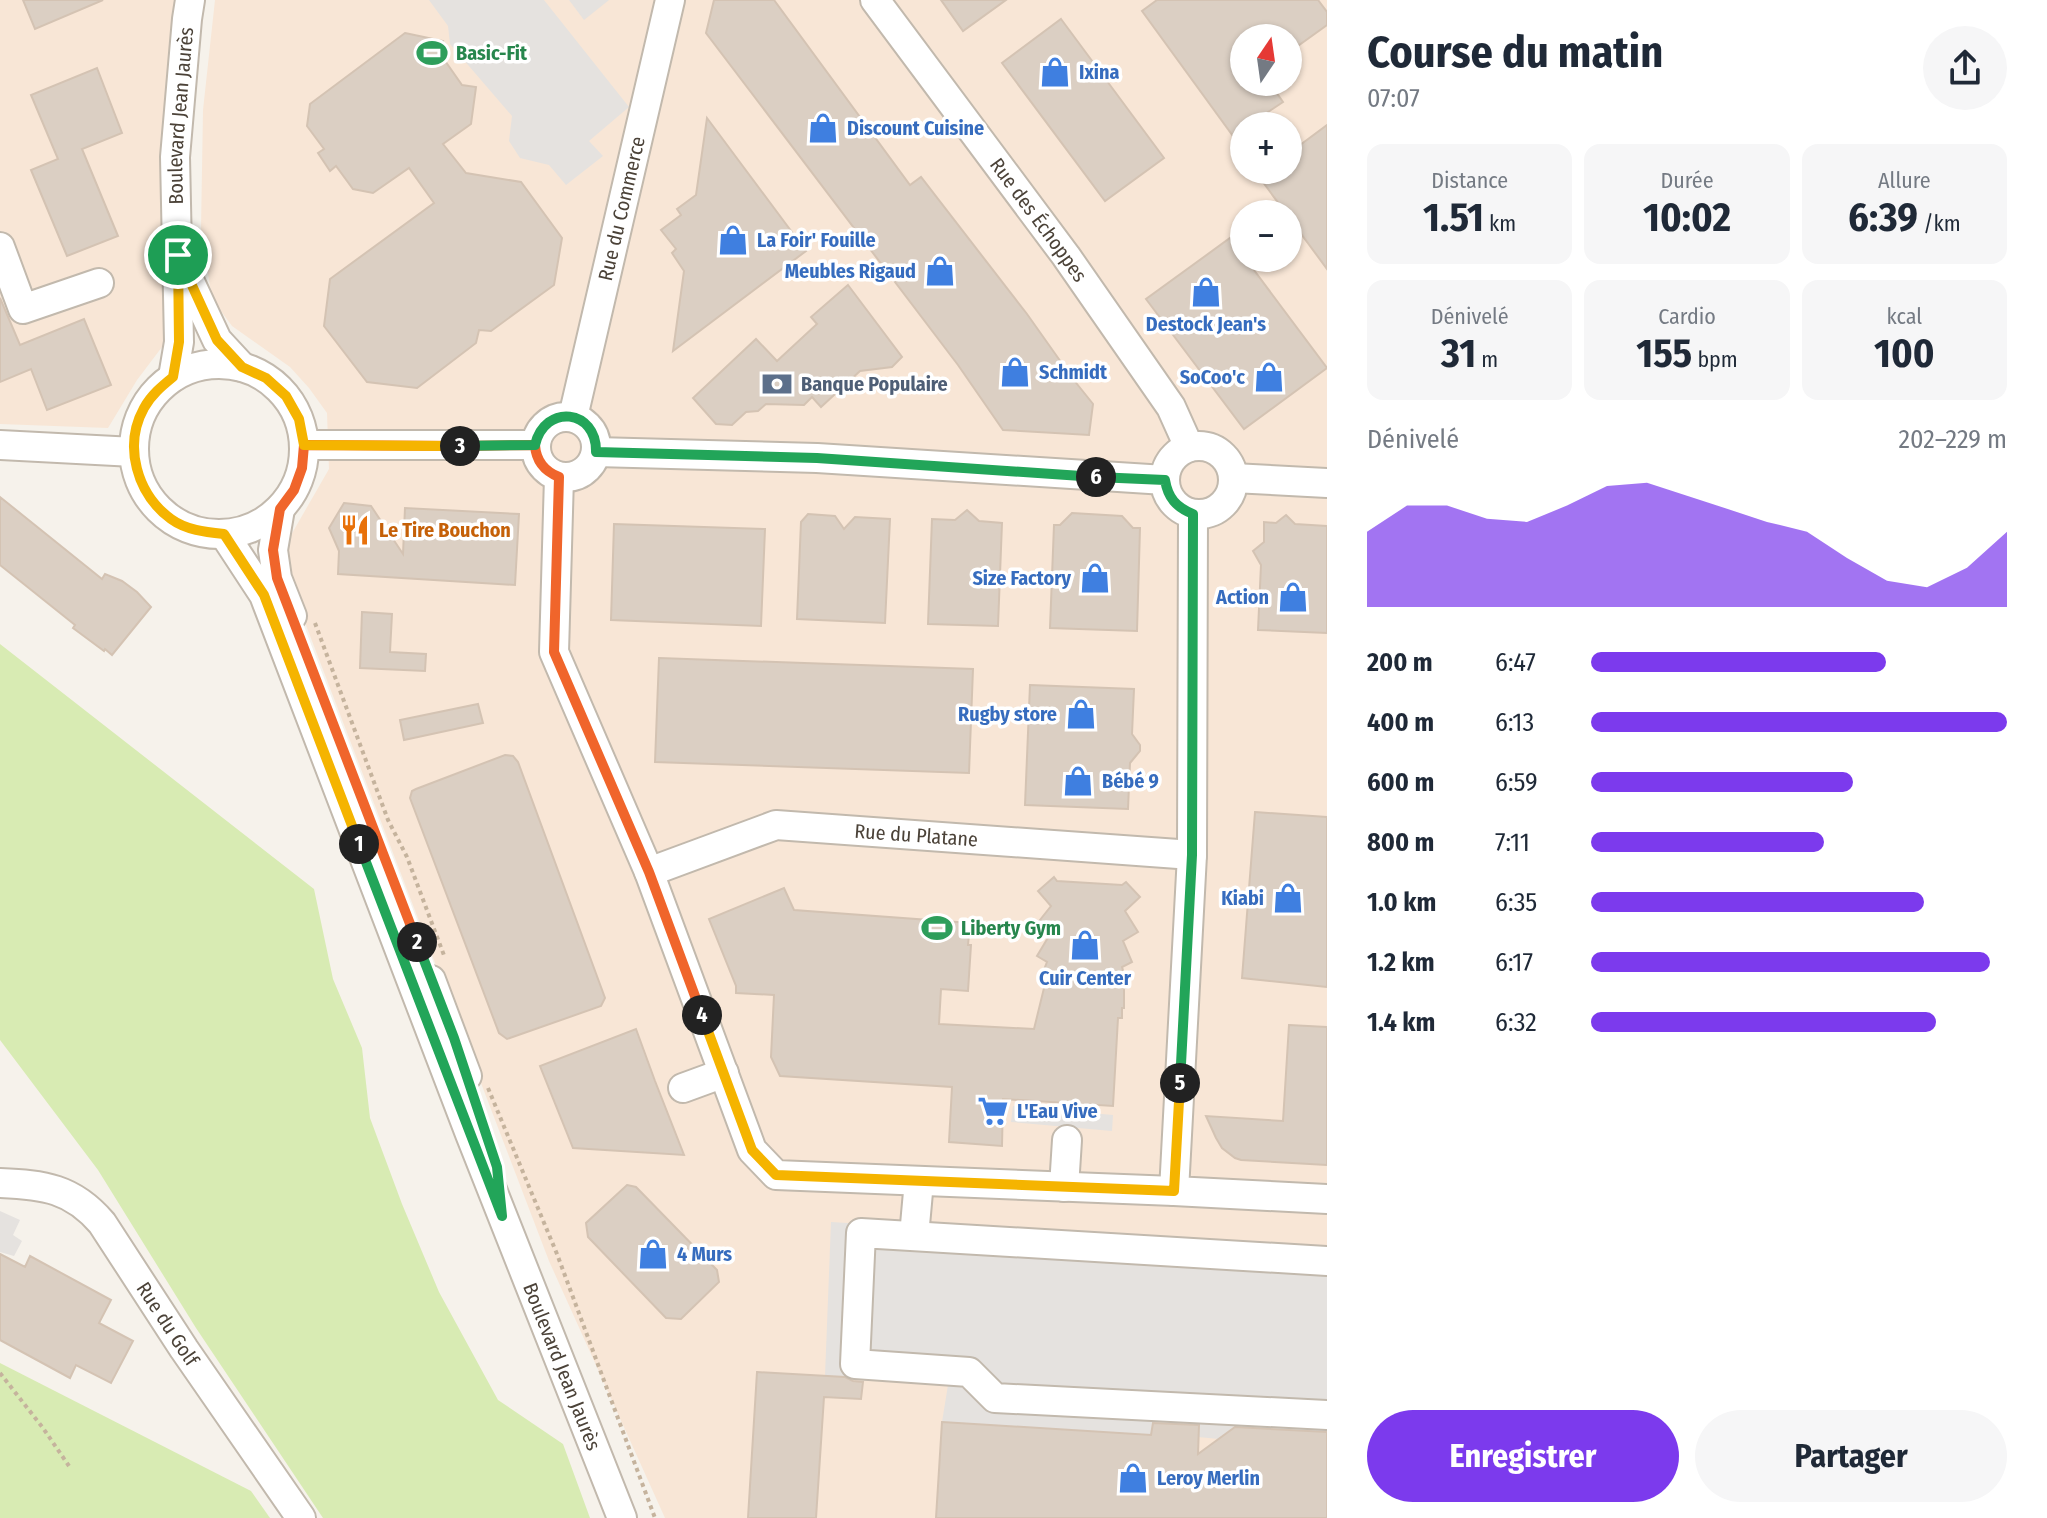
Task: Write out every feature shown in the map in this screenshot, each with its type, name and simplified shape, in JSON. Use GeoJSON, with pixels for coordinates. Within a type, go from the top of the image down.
{"type":"FeatureCollection","features":[{"type":"Feature","properties":{"kind":"street","name":"Boulevard Jean Jaurès"},"geometry":{"type":"LineString","coordinates":[[173,377],[179,342],[175,157],[190,0]]}},
{"type":"Feature","properties":{"kind":"street","name":"Rue du Commerce"},"geometry":{"type":"LineString","coordinates":[[573,417],[670,0]]}},
{"type":"Feature","properties":{"kind":"street","name":"Rue des Échoppes"},"geometry":{"type":"LineString","coordinates":[[875,0],[1075,269],[1171,407],[1189,447]]}},
{"type":"Feature","properties":{"kind":"street"},"geometry":{"type":"LineString","coordinates":[[0,247],[23,309],[99,283]]}},
{"type":"Feature","properties":{"kind":"street"},"geometry":{"type":"LineString","coordinates":[[178,255],[217,340],[242,367]]}},
{"type":"Feature","properties":{"kind":"street"},"geometry":{"type":"LineString","coordinates":[[218,364],[242,367],[266,378],[286,396],[299,419],[304,445],[302,468],[294,490],[280,509],[263,522],[224,534],[197,531],[172,520],[152,502],[139,478],[134,452],[136,430],[144,409],[156,391],[173,377],[195,367],[218,364]]}},
{"type":"Feature","properties":{"kind":"street"},"geometry":{"type":"LineString","coordinates":[[564,416],[573,417],[589,427],[596,443],[596,452],[579,474],[559,477],[544,468],[536,453],[537,436],[548,422],[564,416]]}},
{"type":"Feature","properties":{"kind":"street"},"geometry":{"type":"LineString","coordinates":[[0,445],[134,452]]}},
{"type":"Feature","properties":{"kind":"street"},"geometry":{"type":"LineString","coordinates":[[304,445],[535,445]]}},
{"type":"Feature","properties":{"kind":"street"},"geometry":{"type":"LineString","coordinates":[[1200,446],[1219,452],[1231,468],[1233,478],[1232,489],[1222,506],[1203,514],[1193,514],[1173,502],[1165,480],[1171,459],[1189,447],[1200,446]]}},
{"type":"Feature","properties":{"kind":"street"},"geometry":{"type":"LineString","coordinates":[[596,452],[817,458],[1165,480]]}},
{"type":"Feature","properties":{"kind":"street"},"geometry":{"type":"LineString","coordinates":[[559,477],[554,652],[649,872],[752,1150],[776,1175],[1327,1199]]}},
{"type":"Feature","properties":{"kind":"street"},"geometry":{"type":"LineString","coordinates":[[1233,478],[1327,483]]}},
{"type":"Feature","properties":{"kind":"street","name":"Boulevard Jean Jaurès"},"geometry":{"type":"LineString","coordinates":[[280,509],[273,550],[277,578],[454,1038],[497,1167],[502,1216]]}},
{"type":"Feature","properties":{"kind":"street"},"geometry":{"type":"LineString","coordinates":[[1174,1191],[1192,855],[1193,514]]}},
{"type":"Feature","properties":{"kind":"street","name":"Boulevard Jean Jaurès"},"geometry":{"type":"LineString","coordinates":[[224,534],[264,595],[502,1216],[622,1518]]}},
{"type":"Feature","properties":{"kind":"street","name":"Rue du Platane"},"geometry":{"type":"LineString","coordinates":[[649,872],[776,825],[1192,855]]}},
{"type":"Feature","properties":{"kind":"street"},"geometry":{"type":"LineString","coordinates":[[683,1088],[724,1073]]}},
{"type":"Feature","properties":{"kind":"street"},"geometry":{"type":"LineString","coordinates":[[1064,1187],[1067,1140]]}},
{"type":"Feature","properties":{"kind":"street"},"geometry":{"type":"LineString","coordinates":[[914,1236],[919,1181]]}},
{"type":"Feature","properties":{"kind":"street","name":"Rue du Golf"},"geometry":{"type":"LineString","coordinates":[[0,1183],[47,1188],[70,1195],[88,1207],[102,1223],[184,1349],[301,1518]]}},
{"type":"Feature","properties":{"kind":"street"},"geometry":{"type":"LineString","coordinates":[[1327,1261],[861,1233],[855,1364],[969,1372],[995,1398],[1327,1415]]}},
{"type":"Feature","properties":{"kind":"path"},"geometry":{"type":"LineString","coordinates":[[0,1373],[69,1466]]}},
{"type":"Feature","properties":{"kind":"shaded area"},"geometry":{"type":"Polygon","coordinates":[[[0,0],[177,0],[166,80],[162,181],[168,339],[137,380],[108,428],[0,424],[0,0]]]}},
{"type":"Feature","properties":{"kind":"shaded area"},"geometry":{"type":"Polygon","coordinates":[[[215,0],[1327,0],[1327,1518],[665,1518],[549,1261],[299,607],[288,563],[287,542],[329,469],[327,413],[290,367],[232,326],[212,299],[201,229],[203,110],[215,0]]]}},
{"type":"Feature","properties":{"kind":"shaded area"},"geometry":{"type":"Polygon","coordinates":[[[429,0],[544,0],[629,107],[589,141],[603,156],[566,185],[549,165],[520,158],[509,141],[512,116],[450,44],[448,26],[429,0]]]}},
{"type":"Feature","properties":{"kind":"shaded area"},"geometry":{"type":"Polygon","coordinates":[[[569,0],[609,0],[584,20],[569,0]]]}},
{"type":"Feature","properties":{"kind":"shaded area"},"geometry":{"type":"Polygon","coordinates":[[[1013,1106],[1113,1115],[1112,1131],[1011,1122],[1013,1106]]]}},
{"type":"Feature","properties":{"kind":"shaded area"},"geometry":{"type":"Polygon","coordinates":[[[0,1211],[20,1220],[13,1235],[22,1241],[14,1256],[0,1252],[0,1211]]]}},
{"type":"Feature","properties":{"kind":"shaded area"},"geometry":{"type":"Polygon","coordinates":[[[831,1222],[1327,1251],[1327,1432],[1238,1426],[1219,1439],[1198,1437],[1199,1424],[1176,1422],[1153,1421],[1151,1435],[942,1422],[948,1385],[825,1376],[831,1222]]]}},
{"type":"Feature","properties":{"kind":"green space"},"geometry":{"type":"Polygon","coordinates":[[[0,644],[314,889],[333,979],[362,1048],[370,1118],[439,1292],[498,1400],[563,1444],[590,1518],[323,1518],[196,1328],[98,1170],[0,1040],[0,644]]]}},
{"type":"Feature","properties":{"kind":"green space"},"geometry":{"type":"Polygon","coordinates":[[[0,1363],[251,1491],[270,1518],[0,1518],[0,1363]]]}},
{"type":"Feature","properties":{"kind":"building"},"geometry":{"type":"Polygon","coordinates":[[[23,0],[103,0],[35,29],[23,0]]]}},
{"type":"Feature","properties":{"kind":"building"},"geometry":{"type":"Polygon","coordinates":[[[714,0],[774,0],[910,185],[921,177],[1093,404],[1089,435],[1003,430],[958,365],[706,33],[714,0]]]}},
{"type":"Feature","properties":{"kind":"building"},"geometry":{"type":"Polygon","coordinates":[[[941,0],[1006,0],[963,31],[941,0]]]}},
{"type":"Feature","properties":{"kind":"building"},"geometry":{"type":"Polygon","coordinates":[[[1157,0],[1318,0],[1327,12],[1327,25],[1302,43],[1302,24],[1230,24],[1230,96],[1279,96],[1283,102],[1268,112],[1230,112],[1230,132],[1142,11],[1157,0]]]}},
{"type":"Feature","properties":{"kind":"building"},"geometry":{"type":"Polygon","coordinates":[[[1061,19],[1164,158],[1105,201],[1002,63],[1061,19]]]}},
{"type":"Feature","properties":{"kind":"building"},"geometry":{"type":"Polygon","coordinates":[[[405,33],[443,41],[441,55],[462,85],[476,87],[471,124],[443,144],[466,173],[521,182],[562,238],[554,285],[491,331],[479,330],[476,343],[417,388],[367,382],[324,326],[330,279],[434,203],[409,168],[373,193],[353,189],[336,166],[330,171],[318,153],[324,149],[307,126],[310,104],[405,33]]]}},
{"type":"Feature","properties":{"kind":"building"},"geometry":{"type":"Polygon","coordinates":[[[97,68],[122,133],[82,149],[118,236],[67,256],[31,170],[58,159],[31,95],[97,68]]]}},
{"type":"Feature","properties":{"kind":"building","name":"La Foir' Fouille"},"geometry":{"type":"Polygon","coordinates":[[[707,118],[806,251],[673,351],[684,271],[672,253],[676,249],[661,230],[681,215],[677,209],[696,195],[707,118]]]}},
{"type":"Feature","properties":{"kind":"building"},"geometry":{"type":"Polygon","coordinates":[[[1327,125],[1327,269],[1302,235],[1302,200],[1276,200],[1264,184],[1302,184],[1302,144],[1327,125]]]}},
{"type":"Feature","properties":{"kind":"building"},"geometry":{"type":"Polygon","coordinates":[[[1230,238],[1230,272],[1255,272],[1327,368],[1244,429],[1146,299],[1230,238]]]}},
{"type":"Feature","properties":{"kind":"building","name":"Banque Populaire"},"geometry":{"type":"Polygon","coordinates":[[[848,285],[902,357],[892,367],[860,371],[821,407],[812,397],[804,405],[766,404],[758,411],[746,412],[732,425],[716,424],[693,398],[756,339],[777,361],[817,324],[811,317],[848,285]]]}},
{"type":"Feature","properties":{"kind":"building"},"geometry":{"type":"Polygon","coordinates":[[[0,298],[20,345],[84,319],[111,385],[47,410],[31,369],[0,382],[0,298]]]}},
{"type":"Feature","properties":{"kind":"building"},"geometry":{"type":"Polygon","coordinates":[[[0,497],[102,579],[105,574],[122,581],[151,607],[112,655],[73,628],[75,625],[0,565],[0,497]]]}},
{"type":"Feature","properties":{"kind":"building"},"geometry":{"type":"Polygon","coordinates":[[[344,503],[371,506],[403,554],[405,508],[519,514],[515,585],[338,574],[339,551],[329,528],[344,503]]]}},
{"type":"Feature","properties":{"kind":"building"},"geometry":{"type":"Polygon","coordinates":[[[967,510],[979,521],[1002,523],[998,626],[928,624],[932,519],[955,520],[967,510]]]}},
{"type":"Feature","properties":{"kind":"building","name":"Size Factory"},"geometry":{"type":"Polygon","coordinates":[[[1072,513],[1122,516],[1133,528],[1140,528],[1137,631],[1050,628],[1054,525],[1060,525],[1072,513]]]}},
{"type":"Feature","properties":{"kind":"building"},"geometry":{"type":"Polygon","coordinates":[[[808,514],[835,516],[844,529],[855,517],[890,519],[885,623],[797,619],[801,522],[808,514]]]}},
{"type":"Feature","properties":{"kind":"building","name":"Action"},"geometry":{"type":"Polygon","coordinates":[[[1286,515],[1295,524],[1327,526],[1327,633],[1258,630],[1261,565],[1253,551],[1264,542],[1264,522],[1276,523],[1286,515]]]}},
{"type":"Feature","properties":{"kind":"building"},"geometry":{"type":"Polygon","coordinates":[[[614,524],[765,529],[761,626],[611,620],[614,524]]]}},
{"type":"Feature","properties":{"kind":"building"},"geometry":{"type":"Polygon","coordinates":[[[362,612],[392,614],[390,652],[426,654],[425,671],[360,668],[362,612]]]}},
{"type":"Feature","properties":{"kind":"building"},"geometry":{"type":"Polygon","coordinates":[[[659,658],[973,669],[969,773],[655,762],[659,658]]]}},
{"type":"Feature","properties":{"kind":"building"},"geometry":{"type":"Polygon","coordinates":[[[1030,685],[1134,689],[1132,734],[1140,745],[1140,751],[1130,763],[1128,809],[1025,805],[1030,685]]]}},
{"type":"Feature","properties":{"kind":"building"},"geometry":{"type":"Polygon","coordinates":[[[478,704],[483,723],[404,740],[400,720],[478,704]]]}},
{"type":"Feature","properties":{"kind":"building"},"geometry":{"type":"Polygon","coordinates":[[[505,755],[513,756],[518,762],[605,998],[601,1006],[507,1039],[499,1033],[410,798],[416,789],[505,755]]]}},
{"type":"Feature","properties":{"kind":"building","name":"Kiabi"},"geometry":{"type":"Polygon","coordinates":[[[1255,812],[1327,817],[1327,987],[1242,978],[1255,812]]]}},
{"type":"Feature","properties":{"kind":"building"},"geometry":{"type":"Polygon","coordinates":[[[1054,877],[1057,881],[1122,885],[1126,882],[1140,897],[1125,911],[1138,932],[1123,941],[1132,962],[1122,967],[1128,987],[1124,988],[1122,1018],[1118,1018],[1113,1106],[1003,1099],[1002,1146],[949,1142],[952,1087],[780,1076],[771,1057],[774,995],[736,993],[709,919],[784,888],[794,910],[970,923],[968,991],[941,989],[939,1024],[1034,1029],[1045,984],[1039,982],[1047,962],[1037,956],[1049,936],[1036,925],[1051,906],[1038,891],[1054,877]]]}},
{"type":"Feature","properties":{"kind":"building"},"geometry":{"type":"Polygon","coordinates":[[[1289,1025],[1327,1027],[1327,1165],[1235,1158],[1222,1148],[1206,1116],[1283,1121],[1289,1025]]]}},
{"type":"Feature","properties":{"kind":"building"},"geometry":{"type":"Polygon","coordinates":[[[636,1029],[684,1155],[573,1148],[540,1066],[636,1029]]]}},
{"type":"Feature","properties":{"kind":"building","name":"4 Murs"},"geometry":{"type":"Polygon","coordinates":[[[627,1185],[636,1187],[717,1270],[719,1282],[681,1319],[666,1318],[588,1237],[586,1223],[627,1185]]]}},
{"type":"Feature","properties":{"kind":"building"},"geometry":{"type":"Polygon","coordinates":[[[0,1254],[25,1267],[30,1256],[111,1300],[99,1323],[133,1341],[111,1383],[76,1365],[70,1378],[0,1340],[0,1254]]]}},
{"type":"Feature","properties":{"kind":"building"},"geometry":{"type":"Polygon","coordinates":[[[757,1372],[845,1377],[863,1382],[861,1399],[824,1397],[816,1518],[748,1518],[757,1372]]]}},
{"type":"Feature","properties":{"kind":"building","name":"Leroy Merlin"},"geometry":{"type":"Polygon","coordinates":[[[942,1422],[1151,1435],[1153,1423],[1199,1425],[1198,1454],[1235,1427],[1327,1432],[1327,1518],[936,1518],[942,1422]]]}},
{"type":"Feature","properties":{"kind":"place","name":"Basic-Fit"},"geometry":{"type":"Point","coordinates":[432,53]}},
{"type":"Feature","properties":{"kind":"place","name":"Ixina"},"geometry":{"type":"Point","coordinates":[1055,72]}},
{"type":"Feature","properties":{"kind":"place","name":"Discount Cuisine"},"geometry":{"type":"Point","coordinates":[823,128]}},
{"type":"Feature","properties":{"kind":"place","name":"La Foir' Fouille"},"geometry":{"type":"Point","coordinates":[733,240]}},
{"type":"Feature","properties":{"kind":"place","name":"Meubles Rigaud"},"geometry":{"type":"Point","coordinates":[940,271]}},
{"type":"Feature","properties":{"kind":"place","name":"Destock Jean's"},"geometry":{"type":"Point","coordinates":[1206,292]}},
{"type":"Feature","properties":{"kind":"place","name":"Schmidt"},"geometry":{"type":"Point","coordinates":[1015,372]}},
{"type":"Feature","properties":{"kind":"place","name":"SoCoo'c"},"geometry":{"type":"Point","coordinates":[1269,377]}},
{"type":"Feature","properties":{"kind":"place","name":"Banque Populaire"},"geometry":{"type":"Point","coordinates":[777,384]}},
{"type":"Feature","properties":{"kind":"place","name":"Le Tire Bouchon"},"geometry":{"type":"Point","coordinates":[355,530]}},
{"type":"Feature","properties":{"kind":"place","name":"Size Factory"},"geometry":{"type":"Point","coordinates":[1095,578]}},
{"type":"Feature","properties":{"kind":"place","name":"Action"},"geometry":{"type":"Point","coordinates":[1293,597]}},
{"type":"Feature","properties":{"kind":"place","name":"Rugby store"},"geometry":{"type":"Point","coordinates":[1081,714]}},
{"type":"Feature","properties":{"kind":"place","name":"Bébé 9"},"geometry":{"type":"Point","coordinates":[1078,781]}},
{"type":"Feature","properties":{"kind":"place","name":"Kiabi"},"geometry":{"type":"Point","coordinates":[1288,898]}},
{"type":"Feature","properties":{"kind":"place","name":"Liberty Gym"},"geometry":{"type":"Point","coordinates":[937,928]}},
{"type":"Feature","properties":{"kind":"place","name":"Cuir Center"},"geometry":{"type":"Point","coordinates":[1085,945]}},
{"type":"Feature","properties":{"kind":"place","name":"L'Eau Vive"},"geometry":{"type":"Point","coordinates":[993,1111]}},
{"type":"Feature","properties":{"kind":"place","name":"4 Murs"},"geometry":{"type":"Point","coordinates":[653,1254]}},
{"type":"Feature","properties":{"kind":"place","name":"Leroy Merlin"},"geometry":{"type":"Point","coordinates":[1133,1478]}},
{"type":"Feature","properties":{"kind":"route"},"geometry":{"type":"LineString","coordinates":[[178,255],[179,342],[173,377],[156,391],[144,409],[136,430],[134,452],[139,478],[152,502],[172,520],[197,531],[224,534],[264,595],[502,1216],[497,1167],[454,1038],[277,578],[273,550],[280,509],[294,490],[302,468],[304,445],[446,446],[535,445],[544,468],[559,477],[554,652],[649,872],[752,1150],[776,1175],[1174,1191],[1192,855],[1193,514],[1173,502],[1165,480],[817,458],[596,452],[596,443],[589,427],[573,417],[564,416],[541,428],[535,445],[304,445],[299,419],[286,396],[266,378],[242,367],[217,340],[178,255]]}}]}
